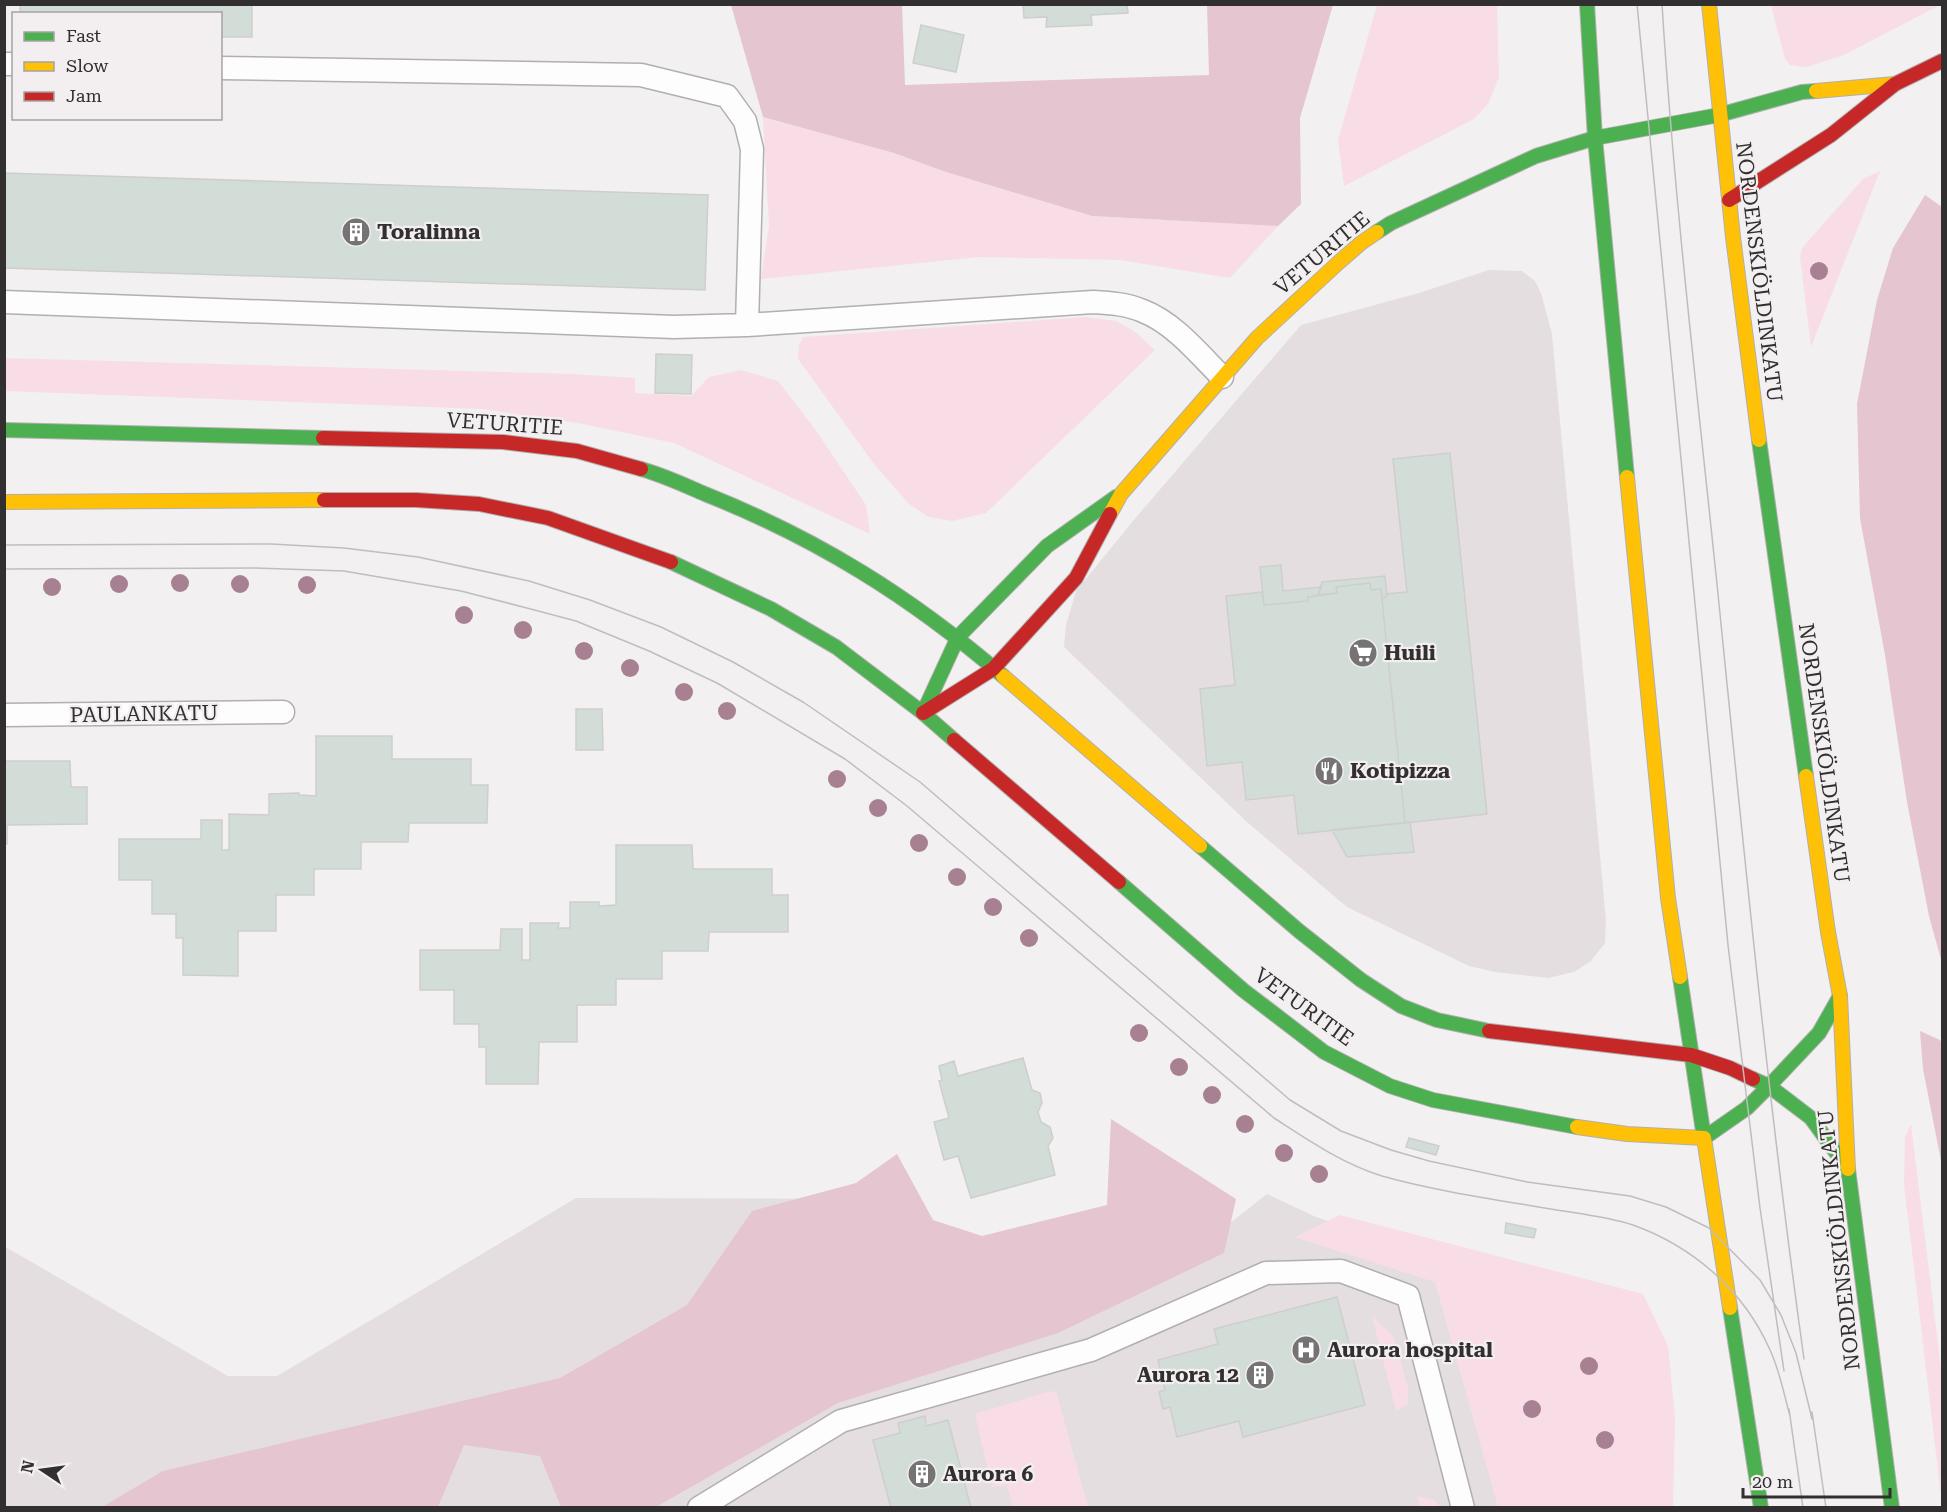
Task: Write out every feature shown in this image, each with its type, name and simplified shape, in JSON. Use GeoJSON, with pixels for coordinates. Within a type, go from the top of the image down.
{"type":"FeatureCollection","features":[{"type":"Feature","properties":{"kind":"main road"},"geometry":{"type":"LineString","coordinates":[[1587,4],[1595,138],[1668,898],[1761,1508]]}},
{"type":"Feature","properties":{"kind":"main road","name":"NORDENSKIÖLDINKATU"},"geometry":{"type":"LineString","coordinates":[[1709,4],[1719,115],[1754,405],[1828,932],[1840,996],[1848,1169],[1892,1508]]}},
{"type":"Feature","properties":{"kind":"main road"},"geometry":{"type":"LineString","coordinates":[[1729,200],[1831,135],[1895,84],[1942,61]]}},
{"type":"Feature","properties":{"kind":"main road","name":"VETURITIE"},"geometry":{"type":"LineString","coordinates":[[923,712],[993,669],[1076,578],[1120,494],[1222,377],[1257,338],[1338,263],[1361,243],[1391,223],[1536,156],[1595,138],[1719,115],[1802,92],[1895,84]]}},
{"type":"Feature","properties":{"kind":"main road","name":"VETURITIE"},"geometry":{"type":"LineString","coordinates":[[4,430],[502,442],[577,451],[648,471],[731,504],[814,543],[876,579],[958,637],[1299,931],[1361,980],[1401,1006],[1437,1020],[1496,1032],[1691,1055],[1730,1068],[1769,1086],[1811,1118],[1848,1169]]}},
{"type":"Feature","properties":{"kind":"main road","name":"VETURITIE"},"geometry":{"type":"LineString","coordinates":[[923,712],[958,637],[1047,546],[1120,494]]}},
{"type":"Feature","properties":{"kind":"main road","name":"VETURITIE"},"geometry":{"type":"LineString","coordinates":[[4,502],[416,500],[479,504],[548,518],[666,560],[771,609],[836,647],[923,712],[1243,990],[1324,1052],[1390,1086],[1433,1100],[1500,1114],[1627,1134],[1704,1138]]}},
{"type":"Feature","properties":{"kind":"main road"},"geometry":{"type":"LineString","coordinates":[[1704,1138],[1747,1108],[1769,1086],[1819,1033],[1840,996]]}},
{"type":"Feature","properties":{"kind":"lane"},"geometry":{"type":"LineString","coordinates":[[222,68],[641,75],[727,96],[745,121],[752,149],[747,325]]}},
{"type":"Feature","properties":{"kind":"lane"},"geometry":{"type":"LineString","coordinates":[[4,302],[674,327],[747,325],[1093,302],[1120,304],[1144,311],[1190,344],[1222,377]]}},
{"type":"Feature","properties":{"kind":"lane","name":"PAULANKATU"},"geometry":{"type":"LineString","coordinates":[[4,716],[283,712]]}},
{"type":"Feature","properties":{"kind":"lane"},"geometry":{"type":"LineString","coordinates":[[699,1508],[841,1421],[1091,1350],[1266,1274],[1341,1271],[1407,1296],[1463,1508]]}},
{"type":"Feature","properties":{"kind":"shaded area"},"geometry":{"type":"Polygon","coordinates":[[[1942,4],[1844,55],[1806,67],[1790,65],[1785,59],[1771,5],[1942,4]]]}},
{"type":"Feature","properties":{"kind":"shaded area"},"geometry":{"type":"Polygon","coordinates":[[[731,5],[902,5],[905,85],[1209,75],[1207,5],[1333,5],[1300,118],[1301,204],[1278,226],[1092,216],[943,171],[894,153],[763,117],[731,5]]]}},
{"type":"Feature","properties":{"kind":"shaded area"},"geometry":{"type":"Polygon","coordinates":[[[1377,5],[1497,5],[1499,77],[1488,104],[1474,119],[1344,186],[1338,140],[1377,5]]]}},
{"type":"Feature","properties":{"kind":"shaded area"},"geometry":{"type":"Polygon","coordinates":[[[763,117],[894,153],[943,171],[1092,216],[1278,226],[1230,278],[1120,260],[979,257],[761,279],[769,226],[763,117]]]}},
{"type":"Feature","properties":{"kind":"shaded area"},"geometry":{"type":"Polygon","coordinates":[[[1880,171],[1811,347],[1800,256],[1802,248],[1863,179],[1880,171]]]}},
{"type":"Feature","properties":{"kind":"shaded area"},"geometry":{"type":"Polygon","coordinates":[[[1925,195],[1942,207],[1942,963],[1929,916],[1907,802],[1885,655],[1860,518],[1857,404],[1877,300],[1893,248],[1925,195]]]}},
{"type":"Feature","properties":{"kind":"shaded area"},"geometry":{"type":"Polygon","coordinates":[[[1489,270],[1522,271],[1535,281],[1541,293],[1552,334],[1606,921],[1605,943],[1591,961],[1574,972],[1548,978],[1495,972],[1469,966],[1347,907],[1247,822],[1064,647],[1066,625],[1076,591],[1301,325],[1419,293],[1489,270]]]}},
{"type":"Feature","properties":{"kind":"shaded area"},"geometry":{"type":"Polygon","coordinates":[[[1086,317],[1116,321],[1134,331],[1155,350],[986,513],[952,521],[929,517],[909,504],[874,464],[798,359],[799,345],[803,337],[1086,317]]]}},
{"type":"Feature","properties":{"kind":"shaded area"},"geometry":{"type":"Polygon","coordinates":[[[5,358],[572,374],[635,378],[635,393],[691,396],[709,377],[741,370],[778,381],[815,429],[866,505],[870,534],[674,443],[583,424],[482,409],[5,391],[5,358]]]}},
{"type":"Feature","properties":{"kind":"shaded area"},"geometry":{"type":"Polygon","coordinates":[[[1920,1031],[1940,1040],[1942,1044],[1942,1166],[1923,1069],[1920,1031]]]}},
{"type":"Feature","properties":{"kind":"shaded area"},"geometry":{"type":"Polygon","coordinates":[[[1111,1119],[1236,1199],[1224,1253],[1058,1333],[838,1403],[656,1507],[561,1507],[540,1456],[464,1445],[438,1507],[102,1507],[163,1471],[560,1378],[687,1305],[752,1211],[856,1183],[897,1154],[933,1220],[982,1236],[1107,1205],[1111,1119]]]}},
{"type":"Feature","properties":{"kind":"shaded area"},"geometry":{"type":"Polygon","coordinates":[[[1911,1124],[1942,1377],[1942,1504],[1904,1184],[1905,1137],[1911,1124]]]}},
{"type":"Feature","properties":{"kind":"shaded area","name":"Aurora hospital"},"geometry":{"type":"Polygon","coordinates":[[[1267,1194],[1316,1217],[1423,1253],[1658,1507],[5,1507],[4,1246],[228,1376],[277,1376],[576,1198],[889,1199],[934,1361],[1197,1249],[1267,1194]]]}},
{"type":"Feature","properties":{"kind":"shaded area"},"geometry":{"type":"Polygon","coordinates":[[[1340,1215],[1643,1294],[1668,1346],[1675,1417],[1673,1507],[1498,1507],[1435,1282],[1295,1237],[1340,1215]]]}},
{"type":"Feature","properties":{"kind":"shaded area"},"geometry":{"type":"Polygon","coordinates":[[[1372,1316],[1393,1336],[1408,1387],[1408,1404],[1396,1411],[1372,1316]]]}},
{"type":"Feature","properties":{"kind":"shaded area"},"geometry":{"type":"Polygon","coordinates":[[[1056,1391],[1088,1507],[1013,1507],[1007,1485],[992,1487],[975,1414],[1056,1391]]]}},
{"type":"Feature","properties":{"kind":"shaded area"},"geometry":{"type":"Polygon","coordinates":[[[1417,1496],[1434,1500],[1440,1507],[1420,1507],[1417,1496]]]}},
{"type":"Feature","properties":{"kind":"building"},"geometry":{"type":"Polygon","coordinates":[[[20,4],[252,4],[252,37],[222,37],[222,12],[20,12],[20,4]]]}},
{"type":"Feature","properties":{"kind":"building"},"geometry":{"type":"Polygon","coordinates":[[[1023,4],[1127,4],[1128,13],[1091,15],[1092,25],[1046,27],[1047,17],[1024,18],[1023,4]]]}},
{"type":"Feature","properties":{"kind":"building"},"geometry":{"type":"Polygon","coordinates":[[[921,25],[964,35],[956,72],[913,63],[921,25]]]}},
{"type":"Feature","properties":{"kind":"building","name":"Toralinna"},"geometry":{"type":"Polygon","coordinates":[[[4,173],[708,195],[705,290],[4,268],[4,173]]]}},
{"type":"Feature","properties":{"kind":"building"},"geometry":{"type":"Polygon","coordinates":[[[656,354],[692,355],[691,394],[655,393],[656,354]]]}},
{"type":"Feature","properties":{"kind":"building"},"geometry":{"type":"Polygon","coordinates":[[[1450,453],[1487,814],[1405,823],[1382,599],[1387,596],[1386,594],[1407,592],[1393,459],[1450,453]]]}},
{"type":"Feature","properties":{"kind":"building"},"geometry":{"type":"Polygon","coordinates":[[[1281,565],[1283,591],[1321,587],[1318,595],[1308,597],[1308,601],[1264,605],[1260,567],[1281,565]]]}},
{"type":"Feature","properties":{"kind":"building"},"geometry":{"type":"Polygon","coordinates":[[[1385,576],[1387,596],[1382,599],[1381,589],[1371,590],[1370,583],[1336,587],[1337,593],[1318,595],[1322,582],[1385,576]]]}},
{"type":"Feature","properties":{"kind":"building"},"geometry":{"type":"Polygon","coordinates":[[[1370,583],[1371,590],[1381,589],[1405,823],[1298,834],[1294,795],[1246,800],[1242,762],[1207,766],[1200,689],[1235,685],[1226,596],[1262,592],[1264,605],[1308,601],[1308,597],[1337,593],[1336,587],[1370,583]]]}},
{"type":"Feature","properties":{"kind":"building"},"geometry":{"type":"Polygon","coordinates":[[[576,709],[602,709],[603,750],[576,750],[576,709]]]}},
{"type":"Feature","properties":{"kind":"building"},"geometry":{"type":"Polygon","coordinates":[[[316,736],[392,736],[392,759],[471,759],[471,785],[488,785],[487,823],[409,823],[408,842],[361,842],[361,869],[314,869],[314,895],[276,895],[276,931],[238,931],[238,976],[183,975],[183,938],[176,938],[176,914],[152,914],[152,880],[119,880],[119,839],[201,839],[201,820],[222,820],[222,850],[229,850],[229,814],[269,815],[269,794],[299,793],[299,795],[316,796],[316,736]]]}},
{"type":"Feature","properties":{"kind":"building"},"geometry":{"type":"Polygon","coordinates":[[[4,761],[70,761],[71,787],[87,787],[87,824],[7,825],[7,844],[4,844],[4,761]]]}},
{"type":"Feature","properties":{"kind":"building"},"geometry":{"type":"Polygon","coordinates":[[[1410,822],[1414,852],[1347,857],[1332,830],[1410,822]]]}},
{"type":"Feature","properties":{"kind":"building"},"geometry":{"type":"Polygon","coordinates":[[[616,845],[692,845],[693,869],[772,869],[772,895],[788,895],[788,932],[709,932],[708,951],[662,951],[662,979],[616,979],[616,1005],[577,1005],[577,1042],[539,1042],[538,1084],[486,1084],[486,1047],[479,1047],[479,1024],[454,1024],[454,990],[420,990],[420,950],[500,950],[501,929],[522,929],[522,960],[530,960],[530,923],[559,923],[558,928],[570,928],[570,902],[599,902],[599,906],[616,905],[616,845]]]}},
{"type":"Feature","properties":{"kind":"building"},"geometry":{"type":"Polygon","coordinates":[[[1023,1058],[1032,1090],[1040,1093],[1042,1103],[1038,1112],[1041,1122],[1050,1127],[1053,1138],[1048,1146],[1055,1175],[971,1198],[958,1156],[944,1160],[934,1122],[949,1118],[939,1081],[942,1080],[939,1066],[954,1061],[958,1076],[1023,1058]]]}},
{"type":"Feature","properties":{"kind":"building"},"geometry":{"type":"Polygon","coordinates":[[[1409,1138],[1439,1146],[1436,1155],[1406,1147],[1409,1138]]]}},
{"type":"Feature","properties":{"kind":"building"},"geometry":{"type":"Polygon","coordinates":[[[1506,1223],[1536,1229],[1534,1238],[1505,1233],[1506,1223]]]}},
{"type":"Feature","properties":{"kind":"building","name":"Aurora 12"},"geometry":{"type":"Polygon","coordinates":[[[1337,1297],[1365,1405],[1243,1437],[1239,1421],[1177,1437],[1170,1407],[1163,1409],[1159,1392],[1165,1390],[1158,1360],[1218,1344],[1214,1329],[1337,1297]]]}},
{"type":"Feature","properties":{"kind":"building","name":"Aurora 6"},"geometry":{"type":"Polygon","coordinates":[[[925,1416],[926,1426],[948,1420],[971,1508],[891,1508],[873,1440],[900,1433],[898,1423],[925,1416]]]}},
{"type":"Feature","properties":{"kind":"tram line"},"geometry":{"type":"LineString","coordinates":[[1637,4],[1728,945],[1760,1208],[1784,1371]]}},
{"type":"Feature","properties":{"kind":"tram line"},"geometry":{"type":"LineString","coordinates":[[1662,4],[1679,222],[1746,875],[1804,1359]]}},
{"type":"Feature","properties":{"kind":"tram line"},"geometry":{"type":"LineString","coordinates":[[4,545],[271,544],[344,548],[418,557],[529,581],[590,600],[661,627],[733,662],[803,702],[920,782],[1290,1100],[1341,1131],[1391,1150],[1429,1161],[1527,1182],[1630,1196],[1666,1207],[1709,1228],[1760,1280],[1781,1315],[1796,1353],[1812,1419]]}},
{"type":"Feature","properties":{"kind":"tram line"},"geometry":{"type":"LineString","coordinates":[[4,569],[255,568],[344,571],[461,591],[576,621],[649,651],[717,683],[845,759],[907,806],[1274,1118],[1326,1151],[1368,1171],[1404,1182],[1624,1222],[1655,1234],[1696,1259],[1731,1290],[1759,1329],[1776,1366],[1790,1416]]}},
{"type":"Feature","properties":{"kind":"tram line"},"geometry":{"type":"LineString","coordinates":[[1789,1409],[1803,1508]]}},
{"type":"Feature","properties":{"kind":"tram line"},"geometry":{"type":"LineString","coordinates":[[1812,1412],[1826,1508]]}},
{"type":"Feature","properties":{"kind":"traffic: fast"},"geometry":{"type":"LineString","coordinates":[[1587,4],[1595,138],[1627,477]]}},
{"type":"Feature","properties":{"kind":"traffic: fast"},"geometry":{"type":"LineString","coordinates":[[1377,232],[1391,223],[1536,156],[1595,138],[1719,115],[1802,92],[1816,91]]}},
{"type":"Feature","properties":{"kind":"traffic: fast"},"geometry":{"type":"LineString","coordinates":[[4,430],[323,438]]}},
{"type":"Feature","properties":{"kind":"traffic: fast"},"geometry":{"type":"LineString","coordinates":[[1759,440],[1806,776]]}},
{"type":"Feature","properties":{"kind":"traffic: fast"},"geometry":{"type":"LineString","coordinates":[[641,469],[746,511],[786,530],[862,572],[934,621],[1003,676]]}},
{"type":"Feature","properties":{"kind":"traffic: fast"},"geometry":{"type":"LineString","coordinates":[[923,713],[958,637],[1047,546],[1116,497]]}},
{"type":"Feature","properties":{"kind":"traffic: fast"},"geometry":{"type":"LineString","coordinates":[[671,562],[771,609],[836,647],[923,713],[954,740]]}},
{"type":"Feature","properties":{"kind":"traffic: fast"},"geometry":{"type":"LineString","coordinates":[[1200,846],[1299,931],[1361,980],[1401,1006],[1437,1020],[1489,1031]]}},
{"type":"Feature","properties":{"kind":"traffic: fast"},"geometry":{"type":"LineString","coordinates":[[1119,882],[1243,990],[1324,1052],[1390,1086],[1433,1100],[1577,1127]]}},
{"type":"Feature","properties":{"kind":"traffic: fast"},"geometry":{"type":"LineString","coordinates":[[1680,977],[1704,1138],[1747,1108],[1769,1086],[1819,1033],[1840,996]]}},
{"type":"Feature","properties":{"kind":"traffic: fast"},"geometry":{"type":"LineString","coordinates":[[1753,1079],[1769,1086],[1811,1118],[1848,1169],[1892,1508]]}},
{"type":"Feature","properties":{"kind":"traffic: fast"},"geometry":{"type":"LineString","coordinates":[[1730,1308],[1761,1508]]}},
{"type":"Feature","properties":{"kind":"traffic: slow"},"geometry":{"type":"LineString","coordinates":[[1709,4],[1733,237],[1759,440]]}},
{"type":"Feature","properties":{"kind":"traffic: slow"},"geometry":{"type":"LineString","coordinates":[[1816,91],[1895,84]]}},
{"type":"Feature","properties":{"kind":"traffic: slow"},"geometry":{"type":"LineString","coordinates":[[1110,514],[1121,494],[1257,338],[1338,263],[1377,232]]}},
{"type":"Feature","properties":{"kind":"traffic: slow"},"geometry":{"type":"LineString","coordinates":[[1627,477],[1668,898],[1680,977]]}},
{"type":"Feature","properties":{"kind":"traffic: slow"},"geometry":{"type":"LineString","coordinates":[[4,502],[324,500]]}},
{"type":"Feature","properties":{"kind":"traffic: slow"},"geometry":{"type":"LineString","coordinates":[[1003,676],[1200,846]]}},
{"type":"Feature","properties":{"kind":"traffic: slow"},"geometry":{"type":"LineString","coordinates":[[1806,776],[1828,932],[1840,996],[1848,1169]]}},
{"type":"Feature","properties":{"kind":"traffic: slow"},"geometry":{"type":"LineString","coordinates":[[1577,1127],[1627,1134],[1704,1138],[1730,1308]]}},
{"type":"Feature","properties":{"kind":"traffic: jam"},"geometry":{"type":"LineString","coordinates":[[1729,200],[1831,135],[1895,84],[1942,61]]}},
{"type":"Feature","properties":{"kind":"traffic: jam"},"geometry":{"type":"LineString","coordinates":[[323,438],[503,442],[577,451],[641,469]]}},
{"type":"Feature","properties":{"kind":"traffic: jam"},"geometry":{"type":"LineString","coordinates":[[324,500],[416,500],[479,504],[548,518],[671,562]]}},
{"type":"Feature","properties":{"kind":"traffic: jam"},"geometry":{"type":"LineString","coordinates":[[923,713],[993,669],[1076,578],[1110,514]]}},
{"type":"Feature","properties":{"kind":"traffic: jam"},"geometry":{"type":"LineString","coordinates":[[954,740],[1119,882]]}},
{"type":"Feature","properties":{"kind":"traffic: jam"},"geometry":{"type":"LineString","coordinates":[[1489,1031],[1691,1055],[1730,1068],[1753,1079]]}},
{"type":"Feature","properties":{"kind":"place","name":"Toralinna"},"geometry":{"type":"Point","coordinates":[356,232]}},
{"type":"Feature","properties":{"kind":"place","name":"Huili"},"geometry":{"type":"Point","coordinates":[1363,653]}},
{"type":"Feature","properties":{"kind":"place","name":"Kotipizza"},"geometry":{"type":"Point","coordinates":[1329,771]}},
{"type":"Feature","properties":{"kind":"place","name":"Aurora hospital"},"geometry":{"type":"Point","coordinates":[1306,1350]}},
{"type":"Feature","properties":{"kind":"place","name":"Aurora 12"},"geometry":{"type":"Point","coordinates":[1260,1375]}},
{"type":"Feature","properties":{"kind":"place","name":"Aurora 6"},"geometry":{"type":"Point","coordinates":[922,1474]}}]}
